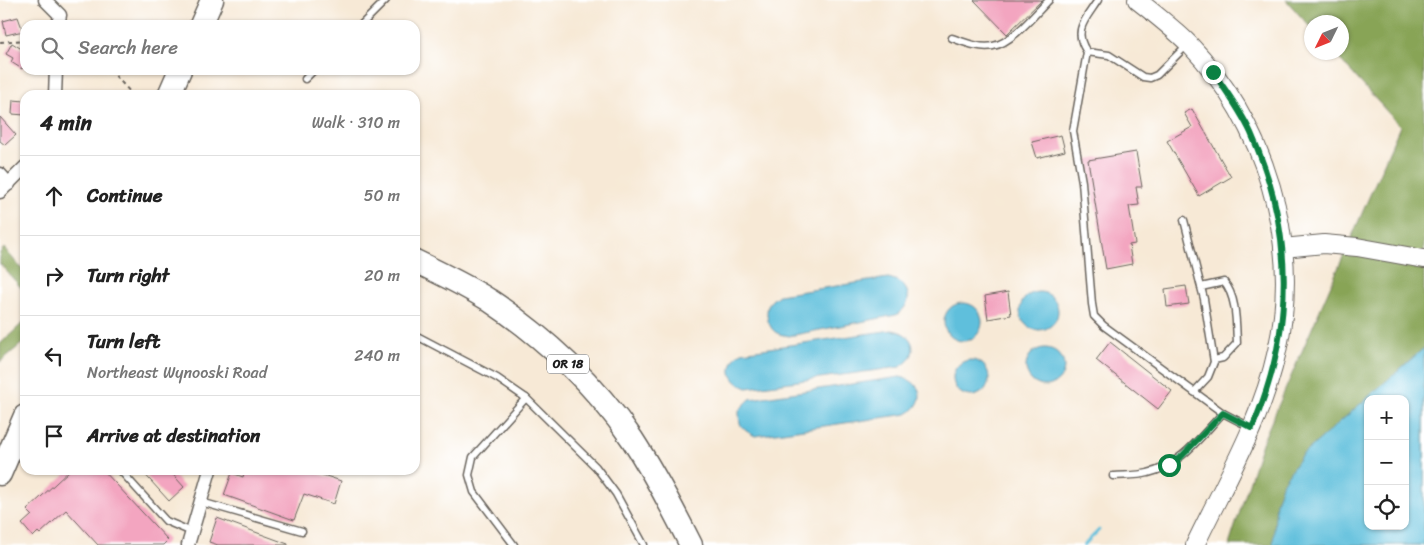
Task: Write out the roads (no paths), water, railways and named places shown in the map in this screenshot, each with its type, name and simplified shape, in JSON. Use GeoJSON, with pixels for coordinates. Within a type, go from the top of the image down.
{"type":"FeatureCollection","features":[{"type":"Feature","properties":{"kind":"highway"},"geometry":{"type":"LineString","coordinates":[[203,20],[212,0]]}},
{"type":"Feature","properties":{"kind":"highway"},"geometry":{"type":"LineString","coordinates":[[171,90],[178,75]]}},
{"type":"Feature","properties":{"kind":"highway","name":"OR 18"},"geometry":{"type":"LineString","coordinates":[[420,264],[488,300],[541,340],[574,370],[604,403],[631,438],[691,545]]}},
{"type":"Feature","properties":{"kind":"highway"},"geometry":{"type":"LineString","coordinates":[[0,474],[20,428]]}},
{"type":"Feature","properties":{"kind":"main road"},"geometry":{"type":"LineString","coordinates":[[1137,0],[1160,17],[1189,44],[1213,72],[1233,101],[1250,132],[1267,172],[1283,248],[1284,308],[1277,350],[1268,384],[1252,428],[1195,545]]}},
{"type":"Feature","properties":{"kind":"main road"},"geometry":{"type":"LineString","coordinates":[[1283,248],[1324,244],[1357,247],[1424,259]]}},
{"type":"Feature","properties":{"kind":"street"},"geometry":{"type":"LineString","coordinates":[[45,0],[60,16],[59,20]]}},
{"type":"Feature","properties":{"kind":"street"},"geometry":{"type":"LineString","coordinates":[[55,90],[56,75]]}},
{"type":"Feature","properties":{"kind":"street"},"geometry":{"type":"LineString","coordinates":[[0,174],[5,188],[20,172]]}},
{"type":"Feature","properties":{"kind":"street"},"geometry":{"type":"LineString","coordinates":[[190,539],[209,475]]}},
{"type":"Feature","properties":{"kind":"lane"},"geometry":{"type":"LineString","coordinates":[[366,20],[386,0]]}},
{"type":"Feature","properties":{"kind":"lane"},"geometry":{"type":"LineString","coordinates":[[952,38],[971,44],[993,47],[1007,41],[1049,0]]}},
{"type":"Feature","properties":{"kind":"lane"},"geometry":{"type":"LineString","coordinates":[[1098,0],[1084,19],[1080,31],[1082,45],[1087,52],[1073,130],[1082,182],[1089,281],[1094,316],[1104,326],[1223,413],[1252,428]]}},
{"type":"Feature","properties":{"kind":"lane"},"geometry":{"type":"LineString","coordinates":[[1087,52],[1109,55],[1143,77],[1150,78],[1157,74],[1189,44]]}},
{"type":"Feature","properties":{"kind":"lane"},"geometry":{"type":"LineString","coordinates":[[305,79],[309,75]]}},
{"type":"Feature","properties":{"kind":"lane"},"geometry":{"type":"LineString","coordinates":[[1184,220],[1201,287],[1214,360],[1208,377],[1194,392]]}},
{"type":"Feature","properties":{"kind":"lane"},"geometry":{"type":"LineString","coordinates":[[1201,287],[1224,282],[1230,289],[1236,320],[1237,343],[1223,358],[1214,360]]}},
{"type":"Feature","properties":{"kind":"lane"},"geometry":{"type":"LineString","coordinates":[[420,338],[497,378],[526,398],[596,467],[616,494],[644,545]]}},
{"type":"Feature","properties":{"kind":"lane"},"geometry":{"type":"LineString","coordinates":[[514,545],[474,492],[469,475],[474,457],[526,398]]}},
{"type":"Feature","properties":{"kind":"lane"},"geometry":{"type":"LineString","coordinates":[[1113,476],[1147,474],[1169,465],[1182,456],[1223,413]]}},
{"type":"Feature","properties":{"kind":"lane"},"geometry":{"type":"LineString","coordinates":[[125,475],[166,521],[190,539]]}},
{"type":"Feature","properties":{"kind":"lane"},"geometry":{"type":"LineString","coordinates":[[201,502],[302,531]]}},
{"type":"Feature","properties":{"kind":"water"},"geometry":{"type":"Polygon","coordinates":[[[888,278],[901,284],[908,294],[906,305],[896,315],[789,336],[777,333],[771,327],[767,318],[769,304],[779,295],[888,278]]]}},
{"type":"Feature","properties":{"kind":"water"},"geometry":{"type":"Polygon","coordinates":[[[1039,292],[1052,298],[1058,311],[1052,324],[1039,330],[1026,324],[1020,311],[1026,298],[1039,292]]]}},
{"type":"Feature","properties":{"kind":"water"},"geometry":{"type":"Polygon","coordinates":[[[963,303],[976,309],[982,322],[976,335],[963,341],[950,335],[944,322],[950,309],[963,303]]]}},
{"type":"Feature","properties":{"kind":"water"},"geometry":{"type":"Polygon","coordinates":[[[892,330],[906,335],[912,345],[911,357],[900,367],[747,388],[740,385],[732,376],[732,364],[742,352],[892,330]]]}},
{"type":"Feature","properties":{"kind":"water"},"geometry":{"type":"Polygon","coordinates":[[[1045,348],[1058,354],[1064,367],[1058,380],[1045,386],[1032,380],[1026,367],[1032,354],[1045,348]]]}},
{"type":"Feature","properties":{"kind":"water"},"geometry":{"type":"Polygon","coordinates":[[[1424,348],[1424,545],[1273,545],[1276,502],[1283,482],[1301,456],[1364,401],[1364,530],[1409,530],[1409,395],[1370,395],[1424,348]]]}},
{"type":"Feature","properties":{"kind":"water"},"geometry":{"type":"Polygon","coordinates":[[[971,360],[978,361],[984,365],[988,371],[988,385],[984,391],[978,395],[971,396],[964,395],[958,391],[954,385],[953,378],[954,371],[958,365],[964,361],[971,360]]]}},
{"type":"Feature","properties":{"kind":"water"},"geometry":{"type":"Polygon","coordinates":[[[900,377],[913,383],[920,392],[918,404],[907,414],[755,436],[741,426],[739,420],[739,410],[750,399],[900,377]]]}},
{"type":"Feature","properties":{"kind":"waterway"},"geometry":{"type":"LineString","coordinates":[[1084,545],[1099,530]]}}]}
